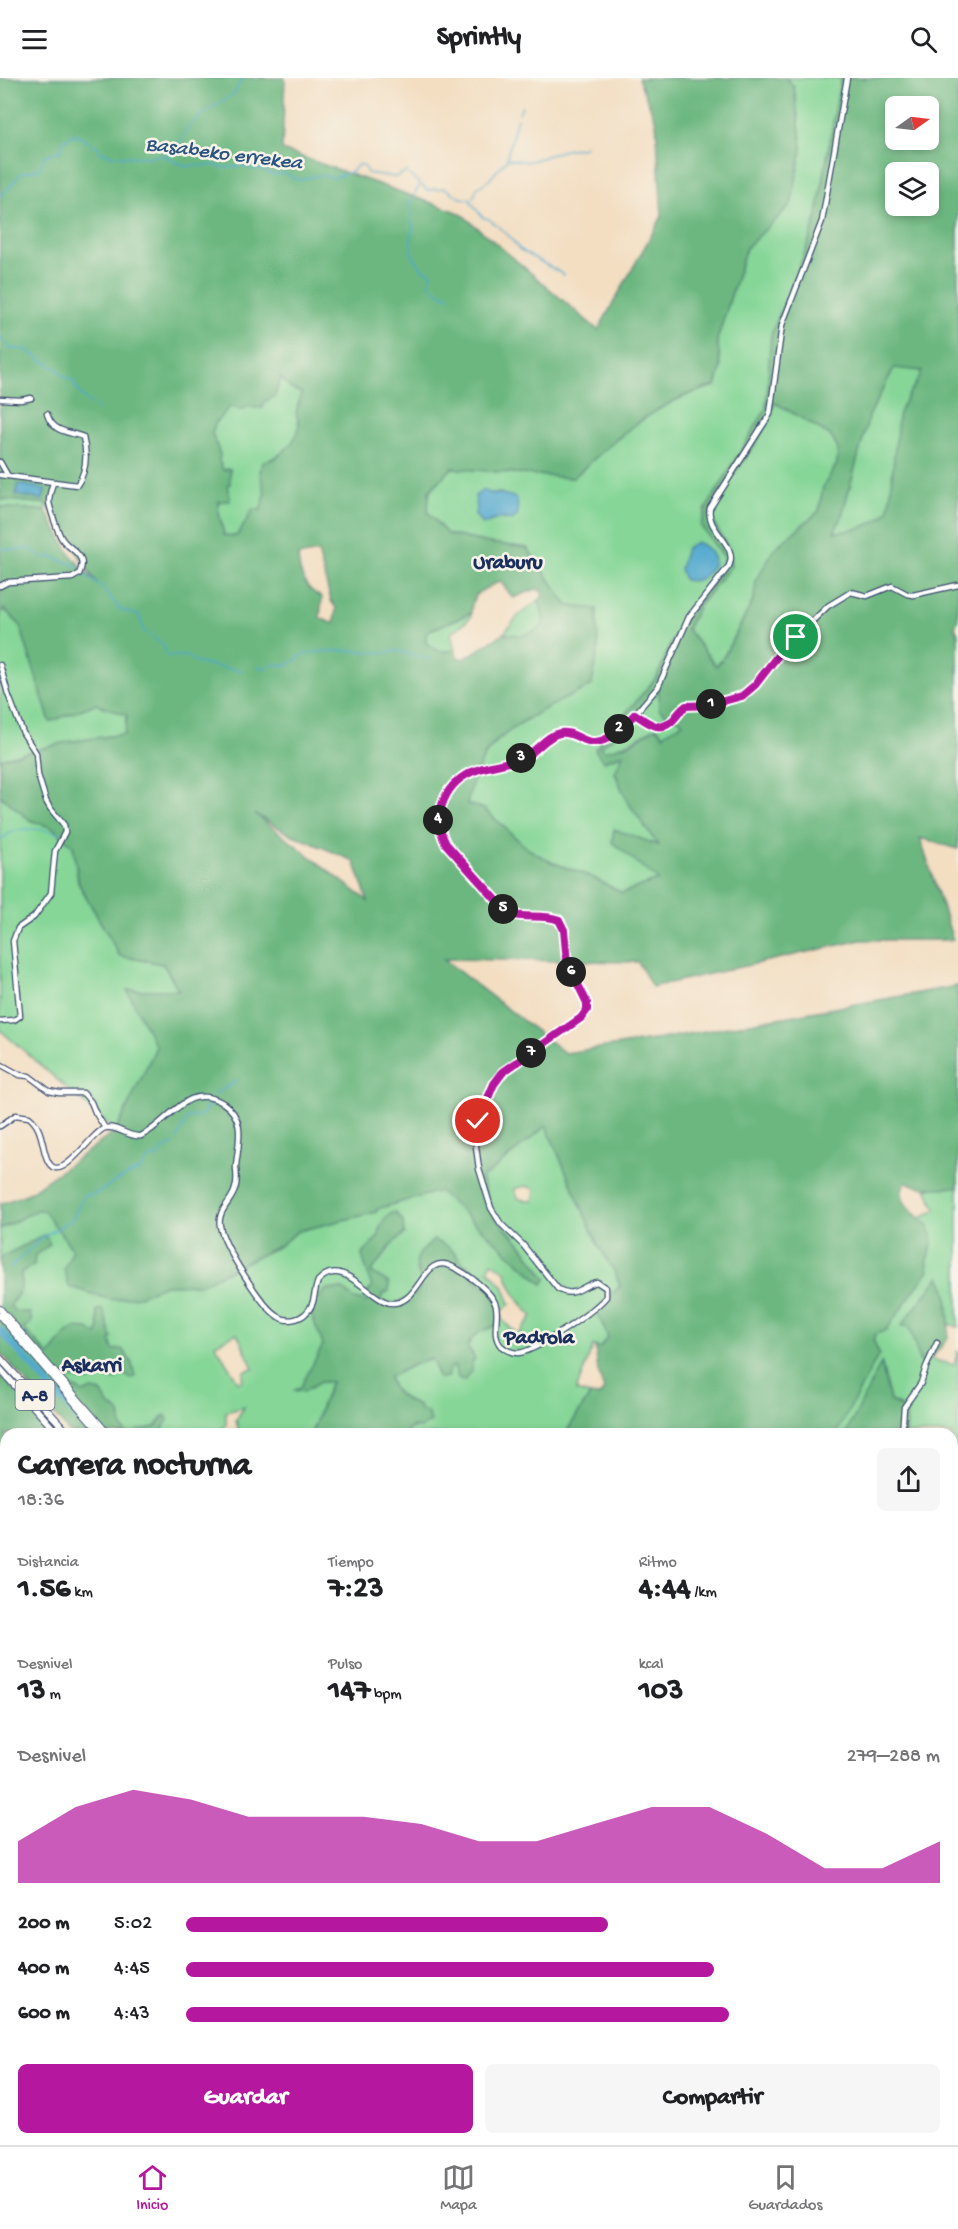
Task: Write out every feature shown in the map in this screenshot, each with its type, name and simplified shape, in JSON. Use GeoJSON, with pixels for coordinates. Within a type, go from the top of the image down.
{"type":"FeatureCollection","features":[{"type":"Feature","properties":{"kind":"highway"},"geometry":{"type":"LineString","coordinates":[[0,1309],[103,1428]]}},
{"type":"Feature","properties":{"kind":"highway"},"geometry":{"type":"LineString","coordinates":[[0,1316],[97,1428]]}},
{"type":"Feature","properties":{"kind":"highway","name":"A-8"},"geometry":{"type":"LineString","coordinates":[[0,1358],[64,1428]]}},
{"type":"Feature","properties":{"kind":"highway","name":"A-8"},"geometry":{"type":"LineString","coordinates":[[0,1369],[53,1428]]}},
{"type":"Feature","properties":{"kind":"street"},"geometry":{"type":"LineString","coordinates":[[0,1126],[16,1115],[29,1117],[40,1130],[48,1161],[53,1167],[58,1168],[67,1165],[95,1135],[105,1128],[141,1136],[197,1096],[211,1098],[232,1111],[237,1122],[240,1142],[236,1185],[221,1213],[220,1227],[243,1273],[274,1313],[283,1319],[295,1319],[307,1312],[314,1303],[318,1281],[326,1274],[336,1273],[349,1277],[363,1284],[380,1300],[396,1303],[406,1300],[412,1294],[430,1268],[442,1264],[454,1267],[491,1295],[497,1308],[497,1338],[503,1347],[513,1352],[524,1352],[545,1341],[598,1306],[607,1294],[603,1284],[594,1282],[574,1293],[561,1291],[501,1224],[487,1198],[475,1145],[482,1110],[500,1075],[579,1020],[587,1010],[586,1000],[567,962],[563,926],[556,919],[516,916],[504,909],[446,844],[440,831],[438,818],[443,801],[450,789],[471,772],[526,756],[558,733],[568,733],[589,742],[602,741],[622,727],[658,687],[689,617],[731,562],[730,552],[710,520],[710,508],[770,414],[782,325],[822,221],[847,78]]}},
{"type":"Feature","properties":{"kind":"street"},"geometry":{"type":"LineString","coordinates":[[0,399],[31,398]]}},
{"type":"Feature","properties":{"kind":"street"},"geometry":{"type":"LineString","coordinates":[[0,475],[77,485],[85,468],[82,435],[65,433],[52,425],[47,414]]}},
{"type":"Feature","properties":{"kind":"street"},"geometry":{"type":"LineString","coordinates":[[0,462],[8,476]]}},
{"type":"Feature","properties":{"kind":"street"},"geometry":{"type":"LineString","coordinates":[[0,586],[8,582],[72,578],[79,574],[80,558],[77,552],[62,540],[50,507],[49,498],[53,483]]}},
{"type":"Feature","properties":{"kind":"street"},"geometry":{"type":"LineString","coordinates":[[635,714],[652,726],[661,727],[671,722],[686,706],[709,705],[742,696],[755,685],[779,654],[810,622],[850,592],[867,596],[892,586],[913,595],[958,585]]}},
{"type":"Feature","properties":{"kind":"street"},"geometry":{"type":"LineString","coordinates":[[0,664],[8,694],[23,733],[36,753],[40,786],[50,808],[64,825],[65,832],[55,851],[51,893],[34,917],[18,928],[13,941],[21,1005],[19,1018],[0,1021]]}},
{"type":"Feature","properties":{"kind":"street"},"geometry":{"type":"LineString","coordinates":[[0,1064],[20,1075],[29,1076],[49,1091],[83,1094],[92,1102],[105,1128]]}},
{"type":"Feature","properties":{"kind":"street"},"geometry":{"type":"LineString","coordinates":[[902,1428],[904,1407],[921,1383],[937,1342]]}},
{"type":"Feature","properties":{"kind":"green space"},"geometry":{"type":"Polygon","coordinates":[[[0,78],[285,78],[282,150],[460,213],[598,330],[662,216],[656,121],[638,78],[786,78],[794,87],[802,148],[791,205],[746,248],[717,340],[721,368],[716,386],[675,400],[638,422],[573,478],[452,468],[429,491],[428,512],[447,534],[527,548],[568,606],[597,609],[598,650],[592,685],[538,713],[499,738],[482,760],[467,804],[484,809],[528,849],[551,862],[592,877],[622,893],[658,880],[612,842],[614,829],[658,845],[627,801],[615,773],[623,754],[603,761],[595,749],[657,677],[677,630],[719,574],[724,558],[701,526],[706,509],[766,409],[771,335],[807,247],[817,216],[841,78],[958,78],[958,618],[955,628],[958,632],[958,849],[920,838],[953,940],[861,940],[652,987],[638,962],[443,959],[565,1053],[660,1039],[958,986],[958,1187],[925,1188],[907,1182],[904,1184],[902,1192],[906,1204],[926,1224],[932,1235],[928,1260],[929,1270],[886,1330],[876,1334],[873,1339],[879,1354],[839,1428],[569,1428],[590,1395],[599,1396],[604,1390],[598,1371],[595,1346],[600,1348],[608,1336],[596,1311],[620,1286],[615,1272],[598,1245],[546,1126],[488,1174],[481,1177],[494,1216],[520,1243],[546,1279],[543,1284],[439,1191],[377,1209],[376,1212],[298,1231],[279,1246],[201,1284],[165,1285],[139,1296],[111,1300],[69,1287],[64,1269],[73,1250],[44,1211],[37,1210],[0,1229],[0,1204],[29,1193],[116,1131],[156,1047],[127,990],[179,990],[163,964],[120,956],[79,884],[73,846],[53,828],[30,820],[0,795],[0,759],[67,742],[125,734],[127,715],[95,704],[50,722],[20,625],[4,609],[0,616],[0,507],[46,511],[70,554],[97,584],[47,504],[0,499],[0,78]],[[894,368],[869,416],[841,519],[834,532],[865,526],[885,515],[889,509],[898,417],[922,371],[894,368]],[[281,378],[274,397],[263,402],[263,408],[247,407],[240,410],[231,406],[216,422],[212,433],[223,470],[230,469],[230,484],[228,485],[230,501],[219,501],[218,508],[224,535],[236,536],[253,509],[261,510],[265,494],[260,472],[261,465],[282,453],[292,443],[298,431],[299,422],[296,413],[302,393],[291,389],[281,378]],[[774,402],[764,429],[724,488],[709,515],[729,549],[731,566],[698,607],[687,629],[716,666],[723,658],[754,599],[756,581],[774,549],[819,511],[823,487],[837,464],[838,449],[830,435],[774,402]],[[318,552],[298,556],[299,563],[307,586],[322,597],[320,618],[334,624],[336,608],[331,601],[318,552]],[[500,581],[476,596],[471,613],[430,630],[426,634],[426,643],[439,651],[455,650],[457,657],[464,659],[503,634],[525,635],[541,628],[544,621],[539,600],[543,596],[541,591],[536,589],[513,598],[500,581]],[[659,690],[614,737],[600,747],[605,751],[629,744],[657,727],[663,735],[683,723],[674,715],[670,717],[659,709],[659,690]],[[255,814],[368,901],[354,861],[286,832],[255,814]]]}},
{"type":"Feature","properties":{"kind":"green space"},"geometry":{"type":"Polygon","coordinates":[[[786,78],[841,78],[817,216],[769,381],[766,409],[706,509],[701,526],[724,558],[719,574],[677,630],[657,677],[595,749],[603,761],[624,754],[615,773],[627,801],[659,846],[658,880],[622,893],[592,877],[551,862],[528,849],[484,809],[467,804],[479,768],[486,754],[499,739],[538,713],[592,685],[597,610],[568,606],[527,548],[447,534],[427,512],[430,491],[452,468],[573,478],[638,423],[675,401],[716,386],[721,368],[717,340],[746,248],[791,204],[802,148],[794,87],[786,78]],[[491,493],[477,508],[475,515],[483,524],[500,518],[505,520],[502,493],[491,493]]]}},
{"type":"Feature","properties":{"kind":"green space"},"geometry":{"type":"Polygon","coordinates":[[[894,367],[922,371],[897,448],[889,509],[885,515],[872,523],[857,529],[834,532],[841,519],[869,416],[894,367]]]}},
{"type":"Feature","properties":{"kind":"green space"},"geometry":{"type":"Polygon","coordinates":[[[281,378],[291,389],[302,393],[297,409],[299,425],[296,437],[288,448],[265,461],[262,474],[265,493],[259,511],[236,536],[224,535],[218,508],[219,501],[228,485],[230,469],[223,470],[212,433],[216,422],[231,406],[247,407],[274,397],[281,378]]]}},
{"type":"Feature","properties":{"kind":"green space"},"geometry":{"type":"Polygon","coordinates":[[[774,401],[830,435],[838,449],[837,464],[823,487],[819,511],[774,549],[757,582],[754,599],[723,658],[716,666],[687,629],[698,607],[731,566],[711,526],[711,510],[774,401]]]}},
{"type":"Feature","properties":{"kind":"green space"},"geometry":{"type":"Polygon","coordinates":[[[0,499],[47,504],[46,511],[0,507],[0,499]]]}},
{"type":"Feature","properties":{"kind":"green space"},"geometry":{"type":"Polygon","coordinates":[[[539,600],[544,621],[542,628],[525,635],[503,634],[519,615],[539,600]]]}},
{"type":"Feature","properties":{"kind":"green space"},"geometry":{"type":"Polygon","coordinates":[[[4,609],[20,625],[50,721],[95,704],[127,714],[125,734],[67,742],[0,759],[0,616],[4,609]]]}},
{"type":"Feature","properties":{"kind":"green space"},"geometry":{"type":"Polygon","coordinates":[[[471,613],[471,617],[451,634],[455,650],[439,651],[426,643],[426,634],[430,630],[471,613]]]}},
{"type":"Feature","properties":{"kind":"green space"},"geometry":{"type":"Polygon","coordinates":[[[659,690],[674,714],[684,723],[663,735],[657,727],[612,749],[605,751],[600,747],[614,737],[659,690]]]}},
{"type":"Feature","properties":{"kind":"green space"},"geometry":{"type":"Polygon","coordinates":[[[0,796],[30,820],[53,828],[73,844],[78,883],[120,956],[163,964],[179,991],[156,1047],[116,1131],[0,1030],[0,796]]]}},
{"type":"Feature","properties":{"kind":"green space"},"geometry":{"type":"Polygon","coordinates":[[[546,1126],[598,1245],[615,1272],[620,1286],[596,1310],[608,1337],[600,1348],[593,1346],[576,1391],[590,1395],[569,1428],[421,1428],[427,1423],[419,1406],[400,1396],[393,1388],[389,1377],[415,1364],[432,1359],[449,1375],[450,1368],[454,1366],[459,1379],[472,1362],[473,1354],[467,1346],[475,1333],[501,1319],[518,1335],[532,1316],[516,1296],[506,1272],[492,1262],[488,1270],[503,1286],[510,1304],[501,1312],[497,1298],[476,1280],[475,1270],[463,1263],[454,1252],[416,1268],[422,1281],[418,1293],[399,1302],[380,1301],[383,1294],[371,1272],[393,1243],[404,1234],[379,1236],[362,1255],[372,1287],[368,1292],[367,1302],[354,1299],[343,1289],[317,1299],[312,1309],[324,1345],[300,1389],[296,1389],[303,1392],[320,1382],[331,1381],[313,1428],[238,1428],[236,1420],[244,1407],[226,1412],[226,1426],[223,1428],[164,1428],[162,1417],[155,1427],[122,1428],[117,1410],[108,1404],[101,1392],[92,1390],[82,1393],[69,1388],[65,1376],[89,1381],[98,1376],[116,1379],[112,1372],[115,1368],[130,1378],[113,1351],[97,1310],[99,1329],[96,1335],[65,1335],[49,1356],[24,1329],[27,1314],[15,1311],[10,1306],[21,1289],[21,1272],[34,1265],[5,1255],[0,1259],[0,1229],[37,1210],[44,1210],[73,1250],[64,1269],[139,1296],[165,1285],[201,1284],[279,1246],[298,1231],[376,1212],[376,1209],[439,1191],[543,1284],[546,1279],[520,1243],[494,1216],[480,1177],[488,1174],[546,1126]],[[525,1186],[514,1189],[519,1199],[533,1201],[535,1189],[525,1186]],[[237,1333],[215,1344],[238,1382],[242,1381],[244,1371],[253,1368],[237,1333]]]}},
{"type":"Feature","properties":{"kind":"green space"},"geometry":{"type":"Polygon","coordinates":[[[958,1187],[958,1327],[949,1324],[947,1310],[902,1326],[907,1325],[912,1333],[919,1360],[931,1359],[954,1365],[958,1350],[958,1428],[906,1428],[906,1416],[900,1406],[890,1401],[882,1364],[849,1428],[839,1428],[879,1354],[873,1339],[876,1334],[886,1330],[925,1267],[932,1240],[929,1229],[919,1219],[936,1210],[926,1188],[958,1187]]]}},
{"type":"Feature","properties":{"kind":"green space"},"geometry":{"type":"Polygon","coordinates":[[[395,1212],[403,1221],[404,1234],[393,1243],[371,1272],[389,1283],[389,1291],[383,1294],[380,1301],[395,1303],[418,1293],[421,1283],[416,1264],[417,1259],[433,1240],[449,1247],[463,1263],[480,1275],[476,1280],[493,1292],[502,1316],[499,1322],[471,1340],[467,1347],[475,1359],[472,1362],[472,1371],[465,1380],[459,1379],[454,1366],[450,1368],[447,1377],[438,1378],[432,1359],[415,1364],[389,1377],[396,1392],[404,1399],[419,1406],[419,1410],[427,1412],[431,1422],[421,1428],[313,1428],[331,1382],[320,1382],[303,1392],[295,1390],[300,1388],[323,1345],[310,1311],[327,1289],[343,1289],[354,1299],[367,1302],[368,1292],[372,1287],[362,1255],[379,1236],[381,1225],[391,1213],[395,1212]]]}},
{"type":"Feature","properties":{"kind":"green space"},"geometry":{"type":"Polygon","coordinates":[[[45,1235],[50,1244],[35,1256],[34,1265],[21,1272],[21,1289],[10,1306],[15,1311],[30,1313],[32,1322],[24,1329],[49,1356],[65,1335],[75,1328],[88,1329],[97,1335],[99,1329],[97,1310],[103,1309],[112,1338],[110,1340],[113,1350],[122,1349],[131,1361],[135,1377],[130,1378],[115,1368],[112,1372],[117,1379],[98,1376],[90,1381],[65,1377],[69,1387],[78,1389],[82,1393],[92,1390],[101,1392],[108,1404],[120,1413],[122,1428],[66,1428],[0,1352],[0,1259],[45,1235]]]}},
{"type":"Feature","properties":{"kind":"green space"},"geometry":{"type":"Polygon","coordinates":[[[940,1276],[947,1292],[948,1338],[931,1359],[921,1364],[910,1330],[907,1326],[901,1326],[940,1276]]]}},
{"type":"Feature","properties":{"kind":"green space"},"geometry":{"type":"Polygon","coordinates":[[[881,1363],[890,1401],[904,1409],[907,1428],[849,1428],[881,1363]]]}},
{"type":"Feature","properties":{"kind":"green space"},"geometry":{"type":"Polygon","coordinates":[[[0,1374],[50,1428],[0,1428],[0,1374]]]}},
{"type":"Feature","properties":{"kind":"green space"},"geometry":{"type":"Polygon","coordinates":[[[165,1415],[168,1419],[163,1428],[150,1428],[155,1427],[165,1415]]]}},
{"type":"Feature","properties":{"kind":"water"},"geometry":{"type":"Polygon","coordinates":[[[18,484],[45,489],[43,500],[16,495],[18,484]]]}},
{"type":"Feature","properties":{"kind":"water"},"geometry":{"type":"Polygon","coordinates":[[[483,490],[517,499],[518,515],[512,520],[500,518],[483,524],[475,515],[477,508],[475,496],[483,490]]]}},
{"type":"Feature","properties":{"kind":"water"},"geometry":{"type":"Polygon","coordinates":[[[696,542],[708,550],[714,563],[702,578],[694,581],[684,580],[680,569],[686,548],[696,542]]]}},
{"type":"Feature","properties":{"kind":"waterway"},"geometry":{"type":"LineString","coordinates":[[165,156],[180,142],[189,125],[234,93],[243,78]]}},
{"type":"Feature","properties":{"kind":"waterway"},"geometry":{"type":"LineString","coordinates":[[519,113],[522,106]]}},
{"type":"Feature","properties":{"kind":"waterway"},"geometry":{"type":"LineString","coordinates":[[507,157],[517,118]]}},
{"type":"Feature","properties":{"kind":"waterway","name":"Basabeko errekea"},"geometry":{"type":"LineString","coordinates":[[0,196],[21,173],[39,169],[46,155],[61,151],[63,141],[74,134],[98,147],[101,153],[112,156],[162,155],[185,166],[212,165],[226,168],[243,166],[260,169],[274,175],[284,173],[299,180],[319,175],[334,178],[352,171],[359,164],[365,167],[367,173],[395,177],[406,172],[427,190],[445,188],[464,199],[473,198],[477,188],[489,180],[507,159],[536,160],[585,146]]}},
{"type":"Feature","properties":{"kind":"waterway"},"geometry":{"type":"LineString","coordinates":[[419,186],[409,204],[413,230],[411,253],[423,270],[432,275],[429,281],[433,288],[449,297]]}},
{"type":"Feature","properties":{"kind":"waterway"},"geometry":{"type":"LineString","coordinates":[[469,199],[482,217],[489,219],[509,236],[519,249],[564,275]]}},
{"type":"Feature","properties":{"kind":"waterway"},"geometry":{"type":"LineString","coordinates":[[0,336],[10,349],[24,349],[57,369],[65,378],[71,379],[82,396],[100,411]]}},
{"type":"Feature","properties":{"kind":"waterway"},"geometry":{"type":"LineString","coordinates":[[0,548],[31,549],[43,558],[50,556],[79,567]]}},
{"type":"Feature","properties":{"kind":"waterway"},"geometry":{"type":"LineString","coordinates":[[83,573],[101,587],[121,610],[140,616],[143,630],[163,645],[168,656],[187,656],[197,663],[242,671]]}},
{"type":"Feature","properties":{"kind":"waterway"},"geometry":{"type":"LineString","coordinates":[[258,667],[287,665],[303,655],[336,651],[387,653],[396,651],[431,659]]}},
{"type":"Feature","properties":{"kind":"waterway"},"geometry":{"type":"LineString","coordinates":[[0,839],[22,829],[59,833]]}},
{"type":"Feature","properties":{"kind":"waterway"},"geometry":{"type":"LineString","coordinates":[[214,1095],[238,1080]]}},
{"type":"Feature","properties":{"kind":"waterway"},"geometry":{"type":"LineString","coordinates":[[177,1139],[187,1118],[202,1115],[209,1105]]}},
{"type":"Feature","properties":{"kind":"waterway"},"geometry":{"type":"LineString","coordinates":[[10,1268],[40,1239],[72,1219],[84,1195],[93,1195],[140,1170],[148,1159],[158,1156],[173,1144]]}},
{"type":"Feature","properties":{"kind":"waterway"},"geometry":{"type":"LineString","coordinates":[[0,1330],[88,1428]]}},
{"type":"Feature","properties":{"kind":"district","name":"Uraburu"},"geometry":{"type":"Point","coordinates":[508,561]}},
{"type":"Feature","properties":{"kind":"district","name":"Padrola"},"geometry":{"type":"Point","coordinates":[539,1336]}},
{"type":"Feature","properties":{"kind":"district","name":"Askarri"},"geometry":{"type":"Point","coordinates":[92,1364]}},
{"type":"Feature","properties":{"kind":"route"},"geometry":{"type":"LineString","coordinates":[[478,1121],[494,1084],[503,1072],[581,1018],[587,1010],[587,1003],[567,962],[565,935],[559,920],[508,913],[446,844],[440,831],[438,818],[440,808],[450,789],[471,772],[526,756],[558,733],[568,733],[580,740],[593,743],[609,738],[635,714],[652,726],[661,727],[671,722],[680,711],[691,704],[709,705],[728,698],[740,697],[755,685],[779,654],[796,637]]}}]}
